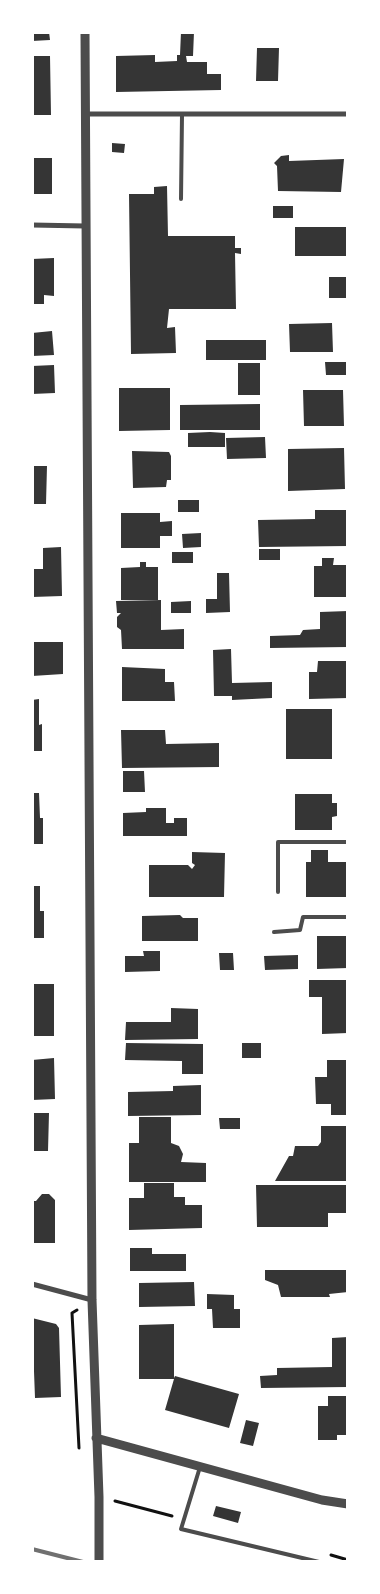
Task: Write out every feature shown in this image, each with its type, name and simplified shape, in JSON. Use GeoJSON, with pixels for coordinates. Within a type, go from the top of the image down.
{"type":"FeatureCollection","features":[{"type":"Feature","properties":{"kind":"street"},"geometry":{"type":"LineString","coordinates":[[85,32],[92,1300],[99,1562]]}},
{"type":"Feature","properties":{"kind":"street"},"geometry":{"type":"LineString","coordinates":[[86,114],[348,114]]}},
{"type":"Feature","properties":{"kind":"street"},"geometry":{"type":"LineString","coordinates":[[32,225],[85,226]]}},
{"type":"Feature","properties":{"kind":"street"},"geometry":{"type":"LineString","coordinates":[[32,1284],[92,1300]]}},
{"type":"Feature","properties":{"kind":"street"},"geometry":{"type":"LineString","coordinates":[[96,1438],[201,1465],[322,1500],[348,1504]]}},
{"type":"Feature","properties":{"kind":"lane"},"geometry":{"type":"LineString","coordinates":[[181,199],[182,115]]}},
{"type":"Feature","properties":{"kind":"lane"},"geometry":{"type":"LineString","coordinates":[[278,892],[278,842],[348,842]]}},
{"type":"Feature","properties":{"kind":"lane"},"geometry":{"type":"LineString","coordinates":[[274,932],[300,930],[303,917],[348,917]]}},
{"type":"Feature","properties":{"kind":"lane"},"geometry":{"type":"LineString","coordinates":[[201,1465],[182,1528],[319,1562]]}},
{"type":"Feature","properties":{"kind":"building"},"geometry":{"type":"Polygon","coordinates":[[[32,32],[49,32],[50,40],[32,41],[32,32]]]}},
{"type":"Feature","properties":{"kind":"building"},"geometry":{"type":"Polygon","coordinates":[[[181,32],[194,32],[193,56],[186,56],[187,62],[207,62],[207,74],[221,74],[221,90],[116,92],[116,56],[155,55],[155,62],[177,61],[177,55],[180,55],[181,32]]]}},
{"type":"Feature","properties":{"kind":"building"},"geometry":{"type":"Polygon","coordinates":[[[257,48],[279,48],[278,81],[256,81],[257,48]]]}},
{"type":"Feature","properties":{"kind":"building"},"geometry":{"type":"Polygon","coordinates":[[[32,56],[50,56],[51,115],[32,115],[32,56]]]}},
{"type":"Feature","properties":{"kind":"building"},"geometry":{"type":"Polygon","coordinates":[[[112,143],[125,144],[124,153],[112,152],[112,143]]]}},
{"type":"Feature","properties":{"kind":"building"},"geometry":{"type":"Polygon","coordinates":[[[289,155],[289,161],[344,159],[341,192],[278,191],[277,166],[274,163],[281,156],[289,155]]]}},
{"type":"Feature","properties":{"kind":"building"},"geometry":{"type":"Polygon","coordinates":[[[32,158],[52,158],[52,194],[32,194],[32,158]]]}},
{"type":"Feature","properties":{"kind":"building"},"geometry":{"type":"Polygon","coordinates":[[[167,186],[168,236],[235,236],[235,248],[241,248],[241,254],[235,253],[236,309],[169,309],[167,328],[175,327],[176,353],[131,354],[129,194],[154,194],[154,187],[167,186]]]}},
{"type":"Feature","properties":{"kind":"building"},"geometry":{"type":"Polygon","coordinates":[[[273,206],[293,206],[293,218],[273,218],[273,206]]]}},
{"type":"Feature","properties":{"kind":"building"},"geometry":{"type":"Polygon","coordinates":[[[295,227],[348,227],[348,256],[295,256],[295,227]]]}},
{"type":"Feature","properties":{"kind":"building"},"geometry":{"type":"Polygon","coordinates":[[[54,258],[54,296],[44,295],[44,304],[32,304],[32,259],[54,258]]]}},
{"type":"Feature","properties":{"kind":"building"},"geometry":{"type":"Polygon","coordinates":[[[329,277],[348,277],[348,298],[329,298],[329,277]]]}},
{"type":"Feature","properties":{"kind":"building"},"geometry":{"type":"Polygon","coordinates":[[[332,323],[333,352],[290,352],[289,324],[332,323]]]}},
{"type":"Feature","properties":{"kind":"building"},"geometry":{"type":"Polygon","coordinates":[[[52,331],[54,355],[32,356],[32,333],[52,331]]]}},
{"type":"Feature","properties":{"kind":"building"},"geometry":{"type":"Polygon","coordinates":[[[206,340],[266,340],[266,360],[206,360],[206,340]]]}},
{"type":"Feature","properties":{"kind":"building"},"geometry":{"type":"Polygon","coordinates":[[[325,362],[348,362],[348,375],[326,375],[325,362]]]}},
{"type":"Feature","properties":{"kind":"building"},"geometry":{"type":"Polygon","coordinates":[[[238,363],[260,363],[260,395],[238,395],[238,363]]]}},
{"type":"Feature","properties":{"kind":"building"},"geometry":{"type":"Polygon","coordinates":[[[54,365],[55,393],[32,394],[32,366],[54,365]]]}},
{"type":"Feature","properties":{"kind":"building"},"geometry":{"type":"Polygon","coordinates":[[[119,388],[170,388],[170,430],[119,431],[119,388]]]}},
{"type":"Feature","properties":{"kind":"building"},"geometry":{"type":"Polygon","coordinates":[[[303,390],[343,390],[344,426],[304,426],[303,390]]]}},
{"type":"Feature","properties":{"kind":"building"},"geometry":{"type":"Polygon","coordinates":[[[260,404],[260,430],[180,430],[180,405],[260,404]]]}},
{"type":"Feature","properties":{"kind":"building"},"geometry":{"type":"Polygon","coordinates":[[[188,433],[225,433],[225,447],[188,447],[188,433]]]}},
{"type":"Feature","properties":{"kind":"building"},"geometry":{"type":"Polygon","coordinates":[[[265,437],[266,458],[227,459],[226,438],[265,437]]]}},
{"type":"Feature","properties":{"kind":"building"},"geometry":{"type":"Polygon","coordinates":[[[344,448],[345,489],[288,491],[288,449],[344,448]]]}},
{"type":"Feature","properties":{"kind":"building"},"geometry":{"type":"Polygon","coordinates":[[[132,451],[169,452],[171,456],[171,480],[167,480],[166,487],[133,488],[132,451]]]}},
{"type":"Feature","properties":{"kind":"building"},"geometry":{"type":"Polygon","coordinates":[[[32,466],[47,466],[46,504],[32,504],[32,466]]]}},
{"type":"Feature","properties":{"kind":"building"},"geometry":{"type":"Polygon","coordinates":[[[178,500],[199,500],[199,512],[178,512],[178,500]]]}},
{"type":"Feature","properties":{"kind":"building"},"geometry":{"type":"Polygon","coordinates":[[[315,510],[348,510],[348,546],[259,547],[258,520],[315,519],[315,510]]]}},
{"type":"Feature","properties":{"kind":"building"},"geometry":{"type":"Polygon","coordinates":[[[121,513],[160,513],[160,522],[172,521],[172,536],[160,536],[160,548],[121,548],[121,513]]]}},
{"type":"Feature","properties":{"kind":"building"},"geometry":{"type":"Polygon","coordinates":[[[201,533],[201,547],[183,548],[182,534],[201,533]]]}},
{"type":"Feature","properties":{"kind":"building"},"geometry":{"type":"Polygon","coordinates":[[[61,547],[62,596],[32,597],[33,569],[43,569],[43,548],[61,547]]]}},
{"type":"Feature","properties":{"kind":"building"},"geometry":{"type":"Polygon","coordinates":[[[259,549],[280,549],[280,560],[259,560],[259,549]]]}},
{"type":"Feature","properties":{"kind":"building"},"geometry":{"type":"Polygon","coordinates":[[[172,552],[193,552],[193,563],[172,563],[172,552]]]}},
{"type":"Feature","properties":{"kind":"building"},"geometry":{"type":"Polygon","coordinates":[[[322,558],[334,558],[333,565],[348,565],[348,597],[314,597],[314,566],[322,566],[322,558]]]}},
{"type":"Feature","properties":{"kind":"building"},"geometry":{"type":"Polygon","coordinates":[[[140,562],[146,562],[146,567],[158,567],[158,600],[121,600],[121,568],[140,567],[140,562]]]}},
{"type":"Feature","properties":{"kind":"building"},"geometry":{"type":"Polygon","coordinates":[[[217,573],[229,573],[230,612],[206,613],[206,599],[217,599],[217,573]]]}},
{"type":"Feature","properties":{"kind":"building"},"geometry":{"type":"Polygon","coordinates":[[[161,600],[161,630],[184,629],[184,649],[122,649],[121,630],[117,627],[117,617],[121,613],[117,613],[116,601],[161,600]]]}},
{"type":"Feature","properties":{"kind":"building"},"geometry":{"type":"Polygon","coordinates":[[[191,601],[191,613],[171,613],[171,602],[191,601]]]}},
{"type":"Feature","properties":{"kind":"building"},"geometry":{"type":"Polygon","coordinates":[[[348,611],[348,647],[270,648],[270,636],[300,635],[303,630],[320,629],[320,612],[348,611]]]}},
{"type":"Feature","properties":{"kind":"building"},"geometry":{"type":"Polygon","coordinates":[[[32,642],[63,642],[63,674],[32,676],[32,642]]]}},
{"type":"Feature","properties":{"kind":"building"},"geometry":{"type":"Polygon","coordinates":[[[231,649],[232,683],[272,682],[272,698],[232,700],[232,696],[214,696],[213,650],[231,649]]]}},
{"type":"Feature","properties":{"kind":"building"},"geometry":{"type":"Polygon","coordinates":[[[318,661],[348,661],[348,698],[309,699],[309,672],[317,672],[318,661]]]}},
{"type":"Feature","properties":{"kind":"building"},"geometry":{"type":"Polygon","coordinates":[[[122,667],[165,669],[165,682],[174,682],[175,701],[122,701],[122,667]]]}},
{"type":"Feature","properties":{"kind":"building"},"geometry":{"type":"Polygon","coordinates":[[[39,699],[39,725],[42,724],[42,751],[32,751],[32,700],[39,699]]]}},
{"type":"Feature","properties":{"kind":"building"},"geometry":{"type":"Polygon","coordinates":[[[286,709],[332,709],[332,759],[286,759],[286,709]]]}},
{"type":"Feature","properties":{"kind":"building"},"geometry":{"type":"Polygon","coordinates":[[[121,730],[165,730],[166,744],[219,743],[219,767],[122,768],[121,730]]]}},
{"type":"Feature","properties":{"kind":"building"},"geometry":{"type":"Polygon","coordinates":[[[123,771],[144,771],[145,792],[123,792],[123,771]]]}},
{"type":"Feature","properties":{"kind":"building"},"geometry":{"type":"Polygon","coordinates":[[[32,793],[39,793],[40,818],[43,818],[43,844],[32,844],[32,793]]]}},
{"type":"Feature","properties":{"kind":"building"},"geometry":{"type":"Polygon","coordinates":[[[295,794],[332,794],[332,803],[337,803],[337,816],[332,817],[332,830],[295,830],[295,794]]]}},
{"type":"Feature","properties":{"kind":"building"},"geometry":{"type":"Polygon","coordinates":[[[146,808],[166,808],[166,823],[174,823],[174,818],[187,818],[187,836],[123,836],[123,813],[146,812],[146,808]]]}},
{"type":"Feature","properties":{"kind":"building"},"geometry":{"type":"Polygon","coordinates":[[[311,850],[328,850],[328,862],[348,862],[348,897],[306,897],[306,862],[311,862],[311,850]]]}},
{"type":"Feature","properties":{"kind":"building"},"geometry":{"type":"Polygon","coordinates":[[[192,852],[225,853],[224,897],[149,897],[149,865],[188,865],[192,869],[195,865],[192,863],[192,852]]]}},
{"type":"Feature","properties":{"kind":"building"},"geometry":{"type":"Polygon","coordinates":[[[32,886],[40,886],[40,911],[44,911],[44,938],[32,938],[32,886]]]}},
{"type":"Feature","properties":{"kind":"building"},"geometry":{"type":"Polygon","coordinates":[[[180,915],[183,918],[198,918],[198,941],[142,941],[142,916],[180,915]]]}},
{"type":"Feature","properties":{"kind":"building"},"geometry":{"type":"Polygon","coordinates":[[[317,936],[348,936],[348,968],[317,969],[317,936]]]}},
{"type":"Feature","properties":{"kind":"building"},"geometry":{"type":"Polygon","coordinates":[[[143,951],[160,951],[160,971],[125,972],[125,956],[144,956],[143,951]]]}},
{"type":"Feature","properties":{"kind":"building"},"geometry":{"type":"Polygon","coordinates":[[[219,953],[233,953],[234,970],[220,970],[219,953]]]}},
{"type":"Feature","properties":{"kind":"building"},"geometry":{"type":"Polygon","coordinates":[[[298,955],[298,969],[265,970],[264,956],[298,955]]]}},
{"type":"Feature","properties":{"kind":"building"},"geometry":{"type":"Polygon","coordinates":[[[309,980],[348,980],[348,1033],[322,1034],[322,997],[309,997],[309,980]]]}},
{"type":"Feature","properties":{"kind":"building"},"geometry":{"type":"Polygon","coordinates":[[[32,984],[54,984],[54,1036],[32,1036],[32,984]]]}},
{"type":"Feature","properties":{"kind":"building"},"geometry":{"type":"Polygon","coordinates":[[[171,1008],[198,1009],[198,1039],[125,1040],[126,1022],[171,1022],[171,1008]]]}},
{"type":"Feature","properties":{"kind":"building"},"geometry":{"type":"Polygon","coordinates":[[[126,1043],[203,1044],[203,1074],[182,1074],[182,1061],[125,1060],[126,1043]]]}},
{"type":"Feature","properties":{"kind":"building"},"geometry":{"type":"Polygon","coordinates":[[[242,1043],[261,1043],[261,1058],[242,1058],[242,1043]]]}},
{"type":"Feature","properties":{"kind":"building"},"geometry":{"type":"Polygon","coordinates":[[[54,1058],[55,1099],[32,1100],[32,1060],[54,1058]]]}},
{"type":"Feature","properties":{"kind":"building"},"geometry":{"type":"Polygon","coordinates":[[[327,1060],[348,1060],[348,1115],[331,1115],[331,1104],[316,1104],[315,1077],[327,1077],[327,1060]]]}},
{"type":"Feature","properties":{"kind":"building"},"geometry":{"type":"Polygon","coordinates":[[[201,1085],[201,1115],[128,1116],[128,1092],[173,1091],[173,1086],[201,1085]]]}},
{"type":"Feature","properties":{"kind":"building"},"geometry":{"type":"Polygon","coordinates":[[[32,1113],[49,1113],[48,1151],[32,1151],[32,1113]]]}},
{"type":"Feature","properties":{"kind":"building"},"geometry":{"type":"Polygon","coordinates":[[[139,1117],[171,1117],[171,1143],[179,1146],[183,1154],[181,1162],[206,1163],[206,1182],[129,1182],[129,1143],[139,1143],[139,1117]]]}},
{"type":"Feature","properties":{"kind":"building"},"geometry":{"type":"Polygon","coordinates":[[[219,1118],[240,1118],[240,1129],[220,1129],[219,1118]]]}},
{"type":"Feature","properties":{"kind":"building"},"geometry":{"type":"Polygon","coordinates":[[[321,1126],[346,1126],[348,1181],[275,1181],[289,1156],[293,1156],[295,1146],[318,1146],[321,1142],[321,1126]]]}},
{"type":"Feature","properties":{"kind":"building"},"geometry":{"type":"Polygon","coordinates":[[[144,1183],[174,1183],[174,1197],[185,1197],[185,1205],[202,1205],[202,1228],[129,1230],[129,1198],[144,1198],[144,1183]]]}},
{"type":"Feature","properties":{"kind":"building"},"geometry":{"type":"Polygon","coordinates":[[[256,1185],[348,1185],[348,1213],[328,1213],[328,1227],[257,1227],[256,1185]]]}},
{"type":"Feature","properties":{"kind":"building"},"geometry":{"type":"Polygon","coordinates":[[[42,1194],[49,1194],[55,1200],[55,1243],[32,1243],[32,1201],[36,1201],[42,1194]]]}},
{"type":"Feature","properties":{"kind":"building"},"geometry":{"type":"Polygon","coordinates":[[[130,1248],[152,1248],[152,1254],[186,1254],[186,1271],[130,1271],[130,1248]]]}},
{"type":"Feature","properties":{"kind":"building"},"geometry":{"type":"Polygon","coordinates":[[[265,1270],[348,1270],[348,1292],[329,1294],[330,1297],[281,1297],[278,1285],[265,1280],[265,1270]]]}},
{"type":"Feature","properties":{"kind":"building"},"geometry":{"type":"Polygon","coordinates":[[[194,1282],[195,1306],[139,1307],[139,1283],[194,1282]]]}},
{"type":"Feature","properties":{"kind":"building"},"geometry":{"type":"Polygon","coordinates":[[[207,1294],[234,1295],[234,1309],[240,1309],[240,1328],[213,1328],[212,1309],[207,1309],[207,1294]]]}},
{"type":"Feature","properties":{"kind":"building"},"geometry":{"type":"Polygon","coordinates":[[[32,1318],[56,1324],[59,1328],[61,1397],[35,1398],[32,1318]]]}},
{"type":"Feature","properties":{"kind":"building"},"geometry":{"type":"Polygon","coordinates":[[[174,1324],[174,1378],[175,1376],[239,1394],[229,1428],[165,1410],[174,1379],[139,1379],[139,1325],[174,1324]]]}},
{"type":"Feature","properties":{"kind":"building"},"geometry":{"type":"Polygon","coordinates":[[[348,1337],[348,1387],[261,1388],[260,1376],[277,1375],[277,1368],[332,1367],[332,1338],[348,1337]]]}},
{"type":"Feature","properties":{"kind":"building"},"geometry":{"type":"Polygon","coordinates":[[[328,1396],[348,1396],[348,1435],[337,1435],[337,1440],[318,1440],[318,1406],[328,1406],[328,1396]]]}},
{"type":"Feature","properties":{"kind":"building"},"geometry":{"type":"Polygon","coordinates":[[[246,1420],[259,1423],[253,1446],[240,1443],[246,1420]]]}},
{"type":"Feature","properties":{"kind":"building"},"geometry":{"type":"Polygon","coordinates":[[[216,1506],[241,1512],[238,1523],[213,1516],[216,1506]]]}},
{"type":"Feature","properties":{"kind":"railway"},"geometry":{"type":"LineString","coordinates":[[32,1549],[83,1562]]}}]}
